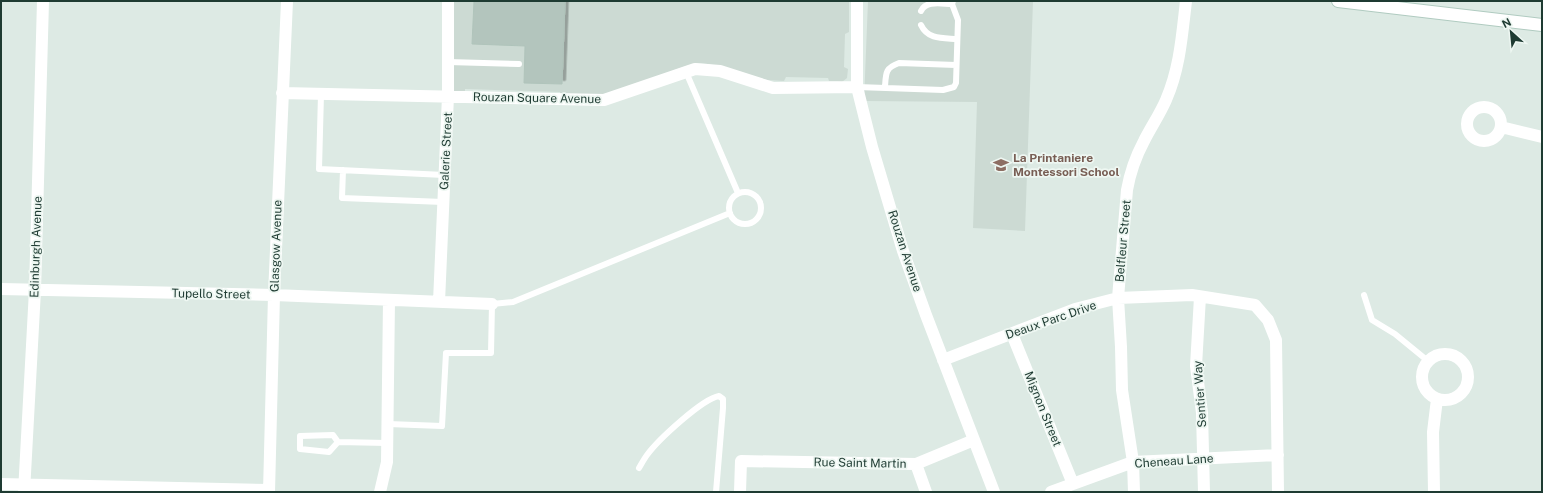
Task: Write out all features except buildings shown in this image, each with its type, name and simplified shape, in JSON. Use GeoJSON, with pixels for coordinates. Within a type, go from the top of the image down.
{"type":"FeatureCollection","features":[{"type":"Feature","properties":{"kind":"street","name":"Edinburgh Avenue"},"geometry":{"type":"LineString","coordinates":[[24,488],[35,290],[43,1]]}},
{"type":"Feature","properties":{"kind":"street","name":"Glasgow Avenue"},"geometry":{"type":"LineString","coordinates":[[269,491],[274,295],[287,1]]}},
{"type":"Feature","properties":{"kind":"street","name":"Galerie Street"},"geometry":{"type":"LineString","coordinates":[[438,302],[448,96],[448,1]]}},
{"type":"Feature","properties":{"kind":"street","name":"Rouzan Avenue"},"geometry":{"type":"LineString","coordinates":[[858,1],[857,87],[872,148],[903,251],[994,492]]}},
{"type":"Feature","properties":{"kind":"street","name":"Belfleur Street"},"geometry":{"type":"LineString","coordinates":[[1134,492],[1133,462],[1122,390],[1122,347],[1118,298],[1127,190],[1130,176],[1143,142],[1166,101],[1174,77],[1180,52],[1186,1]]}},
{"type":"Feature","properties":{"kind":"street"},"geometry":{"type":"LineString","coordinates":[[1338,1],[1542,25]]}},
{"type":"Feature","properties":{"kind":"street","name":"Rouzan Square Avenue"},"geometry":{"type":"LineString","coordinates":[[282,93],[604,100],[695,69],[720,71],[773,88],[857,87]]}},
{"type":"Feature","properties":{"kind":"street"},"geometry":{"type":"LineString","coordinates":[[1501,127],[1542,137]]}},
{"type":"Feature","properties":{"kind":"street","name":"Tupello Street"},"geometry":{"type":"LineString","coordinates":[[1,289],[274,295],[492,304]]}},
{"type":"Feature","properties":{"kind":"street","name":"Deaux Parc Drive"},"geometry":{"type":"LineString","coordinates":[[943,360],[1075,309],[1118,298],[1192,296],[1255,305],[1268,320],[1276,340],[1278,492]]}},
{"type":"Feature","properties":{"kind":"street","name":"Sentier Way"},"geometry":{"type":"LineString","coordinates":[[1200,297],[1196,366],[1202,413],[1204,492]]}},
{"type":"Feature","properties":{"kind":"street"},"geometry":{"type":"LineString","coordinates":[[380,492],[387,462],[389,300]]}},
{"type":"Feature","properties":{"kind":"street","name":"Mignon Street"},"geometry":{"type":"LineString","coordinates":[[1012,334],[1073,484]]}},
{"type":"Feature","properties":{"kind":"street"},"geometry":{"type":"LineString","coordinates":[[1445,354],[1454,356],[1461,360],[1466,368],[1468,376],[1467,385],[1462,393],[1455,398],[1446,400],[1437,399],[1429,394],[1424,387],[1422,378],[1424,369],[1428,361],[1436,356],[1445,354]]}},
{"type":"Feature","properties":{"kind":"street"},"geometry":{"type":"LineString","coordinates":[[1434,492],[1433,432],[1437,399]]}},
{"type":"Feature","properties":{"kind":"street","name":"Rue Saint Martin"},"geometry":{"type":"LineString","coordinates":[[740,492],[741,461],[916,464],[974,440]]}},
{"type":"Feature","properties":{"kind":"street","name":"Cheneau Lane"},"geometry":{"type":"LineString","coordinates":[[1051,492],[1133,462],[1278,455]]}},
{"type":"Feature","properties":{"kind":"street"},"geometry":{"type":"LineString","coordinates":[[916,464],[926,492]]}},
{"type":"Feature","properties":{"kind":"street"},"geometry":{"type":"LineString","coordinates":[[1,484],[24,488],[269,491]]}},
{"type":"Feature","properties":{"kind":"lane"},"geometry":{"type":"LineString","coordinates":[[857,87],[943,90],[954,87],[956,83],[958,20],[952,3],[926,5],[921,11]]}},
{"type":"Feature","properties":{"kind":"lane"},"geometry":{"type":"LineString","coordinates":[[921,25],[924,31],[930,36],[958,39]]}},
{"type":"Feature","properties":{"kind":"lane"},"geometry":{"type":"LineString","coordinates":[[448,62],[520,64]]}},
{"type":"Feature","properties":{"kind":"lane"},"geometry":{"type":"LineString","coordinates":[[885,87],[887,71],[891,66],[899,63],[956,65]]}},
{"type":"Feature","properties":{"kind":"lane"},"geometry":{"type":"LineString","coordinates":[[686,72],[738,194]]}},
{"type":"Feature","properties":{"kind":"lane"},"geometry":{"type":"LineString","coordinates":[[321,94],[319,169],[444,174]]}},
{"type":"Feature","properties":{"kind":"lane"},"geometry":{"type":"LineString","coordinates":[[343,170],[342,198],[443,202]]}},
{"type":"Feature","properties":{"kind":"lane"},"geometry":{"type":"LineString","coordinates":[[748,192],[753,194],[760,202],[760,212],[754,221],[744,224],[734,220],[730,213],[730,201],[738,194],[748,192]]}},
{"type":"Feature","properties":{"kind":"lane"},"geometry":{"type":"LineString","coordinates":[[388,424],[442,426],[446,354],[491,353],[492,304],[513,302],[730,213]]}},
{"type":"Feature","properties":{"kind":"lane"},"geometry":{"type":"LineString","coordinates":[[1364,295],[1372,320],[1395,334],[1428,361]]}},
{"type":"Feature","properties":{"kind":"lane"},"geometry":{"type":"LineString","coordinates":[[639,468],[654,447],[677,425],[706,402],[719,396],[723,399],[723,408],[716,492]]}},
{"type":"Feature","properties":{"kind":"lane"},"geometry":{"type":"LineString","coordinates":[[338,442],[333,435],[300,436],[300,449],[329,452],[338,442],[387,443]]}},
{"type":"Feature","properties":{"kind":"shaded area"},"geometry":{"type":"Polygon","coordinates":[[[453,1],[849,1],[849,32],[845,34],[844,67],[848,69],[847,78],[842,82],[829,81],[828,78],[786,77],[784,81],[767,80],[709,64],[697,63],[609,94],[560,95],[560,92],[465,89],[465,93],[455,93],[451,85],[453,1]]]}},
{"type":"Feature","properties":{"kind":"shaded area"},"geometry":{"type":"Polygon","coordinates":[[[868,1],[1033,1],[1025,231],[973,228],[977,102],[864,101],[868,1]]]}},
{"type":"Feature","properties":{"kind":"place","name":"La Printaniere Montessori School"},"geometry":{"type":"Point","coordinates":[1001,165]}}]}
